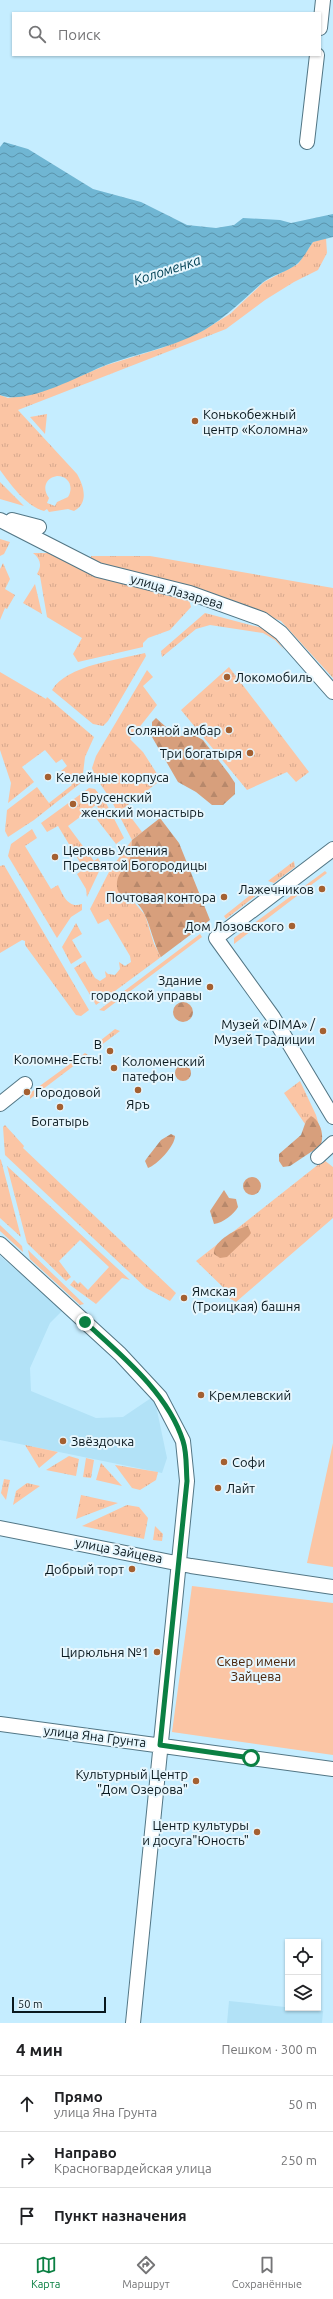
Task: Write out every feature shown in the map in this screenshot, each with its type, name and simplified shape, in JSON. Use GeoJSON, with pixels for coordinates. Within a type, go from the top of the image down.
{"type":"FeatureCollection","features":[{"type":"Feature","properties":{"kind":"street"},"geometry":{"type":"LineString","coordinates":[[321,19],[323,0]]}},
{"type":"Feature","properties":{"kind":"street"},"geometry":{"type":"LineString","coordinates":[[307,142],[317,56]]}},
{"type":"Feature","properties":{"kind":"street"},"geometry":{"type":"LineString","coordinates":[[0,518],[39,527]]}},
{"type":"Feature","properties":{"kind":"street","name":"улица Лазарева"},"geometry":{"type":"LineString","coordinates":[[0,518],[98,570],[190,592],[262,619],[281,633],[333,692]]}},
{"type":"Feature","properties":{"kind":"street"},"geometry":{"type":"LineString","coordinates":[[333,849],[216,938],[273,1017],[333,1118]]}},
{"type":"Feature","properties":{"kind":"street"},"geometry":{"type":"LineString","coordinates":[[0,1104],[25,1084]]}},
{"type":"Feature","properties":{"kind":"street"},"geometry":{"type":"LineString","coordinates":[[0,1244],[120,1354],[160,1397],[183,1442],[187,1481],[133,2023]]}},
{"type":"Feature","properties":{"kind":"street","name":"улица Зайцева"},"geometry":{"type":"LineString","coordinates":[[0,1528],[199,1567],[333,1587]]}},
{"type":"Feature","properties":{"kind":"street","name":"улица Яна Грунта"},"geometry":{"type":"LineString","coordinates":[[0,1724],[333,1769]]}},
{"type":"Feature","properties":{"kind":"shaded area"},"geometry":{"type":"Polygon","coordinates":[[[0,1256],[63,1310],[50,1323],[30,1368],[31,1391],[96,1418],[123,1417],[154,1396],[167,1458],[162,1473],[0,1440],[0,1256]]]}},
{"type":"Feature","properties":{"kind":"shaded area"},"geometry":{"type":"Polygon","coordinates":[[[229,2001],[285,2007],[285,2011],[323,2011],[322,2023],[227,2023],[229,2001]]]}},
{"type":"Feature","properties":{"kind":"green space"},"geometry":{"type":"Polygon","coordinates":[[[326,238],[327,253],[318,270],[294,282],[265,300],[226,329],[18,410],[77,474],[82,484],[84,494],[82,504],[79,508],[74,511],[68,509],[49,512],[47,509],[44,511],[31,505],[9,482],[0,470],[0,395],[8,398],[27,395],[53,387],[107,365],[162,348],[204,330],[230,314],[264,282],[298,264],[313,242],[326,238]],[[61,476],[53,477],[47,481],[45,488],[49,498],[47,503],[55,506],[57,502],[68,497],[70,493],[69,483],[61,476]]]}},
{"type":"Feature","properties":{"kind":"green space"},"geometry":{"type":"Polygon","coordinates":[[[47,414],[45,434],[30,417],[47,414]]]}},
{"type":"Feature","properties":{"kind":"green space"},"geometry":{"type":"Polygon","coordinates":[[[0,482],[24,506],[0,499],[0,482]]]}},
{"type":"Feature","properties":{"kind":"green space"},"geometry":{"type":"Polygon","coordinates":[[[0,539],[10,542],[4,554],[0,556],[0,539]]]}},
{"type":"Feature","properties":{"kind":"green space"},"geometry":{"type":"Polygon","coordinates":[[[33,553],[48,553],[94,575],[189,600],[191,607],[170,630],[148,638],[143,643],[143,647],[78,662],[73,654],[82,638],[47,617],[40,576],[37,574],[40,568],[40,563],[38,558],[33,553]]]}},
{"type":"Feature","properties":{"kind":"green space"},"geometry":{"type":"Polygon","coordinates":[[[91,556],[150,556],[333,588],[333,678],[281,621],[187,585],[99,564],[91,559],[91,556]]]}},
{"type":"Feature","properties":{"kind":"green space"},"geometry":{"type":"Polygon","coordinates":[[[3,563],[10,579],[5,589],[15,595],[7,609],[5,608],[0,620],[0,569],[3,563]]]}},
{"type":"Feature","properties":{"kind":"green space"},"geometry":{"type":"Polygon","coordinates":[[[35,584],[42,614],[23,603],[35,584]]]}},
{"type":"Feature","properties":{"kind":"green space"},"geometry":{"type":"Polygon","coordinates":[[[205,613],[266,629],[272,632],[284,650],[275,640],[263,633],[210,625],[196,629],[162,657],[161,651],[205,613]]]}},
{"type":"Feature","properties":{"kind":"green space"},"geometry":{"type":"Polygon","coordinates":[[[145,653],[146,656],[108,721],[103,726],[93,724],[52,690],[59,682],[81,669],[108,661],[145,653]]]}},
{"type":"Feature","properties":{"kind":"green space"},"geometry":{"type":"Polygon","coordinates":[[[229,667],[309,772],[296,782],[287,772],[247,790],[181,710],[229,667]]]}},
{"type":"Feature","properties":{"kind":"green space"},"geometry":{"type":"Polygon","coordinates":[[[147,670],[153,677],[143,686],[157,705],[130,739],[143,752],[161,780],[124,808],[142,832],[132,840],[111,800],[95,776],[92,768],[96,756],[147,670]]]}},
{"type":"Feature","properties":{"kind":"green space"},"geometry":{"type":"Polygon","coordinates":[[[0,672],[46,699],[47,697],[94,737],[85,757],[82,782],[34,820],[8,837],[5,831],[7,810],[37,787],[49,803],[72,785],[61,771],[67,766],[62,759],[56,763],[45,750],[22,767],[34,782],[8,803],[11,783],[0,750],[0,672]]]}},
{"type":"Feature","properties":{"kind":"green space"},"geometry":{"type":"Polygon","coordinates":[[[156,718],[175,735],[194,735],[203,740],[235,783],[235,794],[223,805],[212,805],[196,792],[178,782],[152,737],[152,722],[156,718]]]}},
{"type":"Feature","properties":{"kind":"green space"},"geometry":{"type":"Polygon","coordinates":[[[89,788],[95,789],[106,803],[124,838],[116,844],[95,817],[101,812],[96,805],[68,826],[94,861],[98,858],[102,865],[87,897],[86,889],[77,874],[84,869],[58,826],[47,832],[41,823],[89,788]]]}},
{"type":"Feature","properties":{"kind":"green space"},"geometry":{"type":"Polygon","coordinates":[[[160,818],[179,843],[210,920],[161,957],[143,911],[133,900],[119,893],[117,887],[119,875],[130,858],[132,840],[160,818]]]}},
{"type":"Feature","properties":{"kind":"green space"},"geometry":{"type":"Polygon","coordinates":[[[32,829],[37,838],[25,846],[51,889],[58,885],[64,897],[70,903],[73,905],[82,904],[82,910],[71,917],[57,938],[8,856],[11,844],[32,829]]]}},
{"type":"Feature","properties":{"kind":"green space"},"geometry":{"type":"Polygon","coordinates":[[[132,840],[130,859],[123,868],[132,900],[145,915],[154,944],[161,957],[96,1005],[74,968],[85,961],[95,978],[100,981],[106,977],[105,971],[108,974],[115,975],[120,969],[119,962],[125,966],[131,962],[130,956],[108,919],[98,924],[90,909],[110,870],[132,840]]]}},
{"type":"Feature","properties":{"kind":"green space"},"geometry":{"type":"Polygon","coordinates":[[[294,861],[295,867],[274,883],[268,881],[294,861]]]}},
{"type":"Feature","properties":{"kind":"green space"},"geometry":{"type":"Polygon","coordinates":[[[4,865],[89,1010],[81,1016],[76,1015],[25,945],[25,941],[22,940],[0,953],[0,866],[4,865]]]}},
{"type":"Feature","properties":{"kind":"green space"},"geometry":{"type":"Polygon","coordinates":[[[325,871],[327,873],[234,944],[234,938],[325,871]]]}},
{"type":"Feature","properties":{"kind":"green space"},"geometry":{"type":"Polygon","coordinates":[[[263,885],[263,890],[226,919],[224,916],[263,885]]]}},
{"type":"Feature","properties":{"kind":"green space"},"geometry":{"type":"Polygon","coordinates":[[[76,923],[82,934],[72,940],[82,957],[71,964],[62,947],[76,923]]]}},
{"type":"Feature","properties":{"kind":"green space"},"geometry":{"type":"Polygon","coordinates":[[[200,934],[202,937],[104,1011],[99,1010],[200,934]]]}},
{"type":"Feature","properties":{"kind":"green space"},"geometry":{"type":"Polygon","coordinates":[[[183,1002],[190,1005],[193,1012],[190,1019],[183,1022],[176,1019],[173,1012],[176,1005],[183,1002]]]}},
{"type":"Feature","properties":{"kind":"green space"},"geometry":{"type":"Polygon","coordinates":[[[115,1029],[120,1031],[96,1049],[96,1044],[115,1029]]]}},
{"type":"Feature","properties":{"kind":"green space"},"geometry":{"type":"Polygon","coordinates":[[[85,1053],[88,1055],[30,1099],[30,1093],[85,1053]]]}},
{"type":"Feature","properties":{"kind":"green space"},"geometry":{"type":"Polygon","coordinates":[[[183,1065],[190,1070],[191,1073],[186,1080],[183,1081],[176,1076],[175,1073],[180,1066],[183,1065]]]}},
{"type":"Feature","properties":{"kind":"green space"},"geometry":{"type":"Polygon","coordinates":[[[300,1081],[316,1115],[322,1136],[314,1118],[306,1121],[305,1124],[284,1093],[300,1081]]]}},
{"type":"Feature","properties":{"kind":"green space"},"geometry":{"type":"Polygon","coordinates":[[[311,1116],[320,1125],[322,1138],[320,1146],[290,1166],[283,1167],[279,1161],[279,1154],[301,1135],[306,1121],[311,1116]]]}},
{"type":"Feature","properties":{"kind":"green space"},"geometry":{"type":"Polygon","coordinates":[[[5,1125],[24,1146],[23,1148],[176,1293],[170,1301],[146,1288],[5,1155],[3,1127],[5,1125]]]}},
{"type":"Feature","properties":{"kind":"green space"},"geometry":{"type":"Polygon","coordinates":[[[171,1134],[175,1136],[169,1150],[156,1163],[148,1168],[145,1161],[147,1158],[161,1140],[171,1134]]]}},
{"type":"Feature","properties":{"kind":"green space"},"geometry":{"type":"Polygon","coordinates":[[[0,1159],[1,1160],[21,1237],[0,1218],[0,1159]]]}},
{"type":"Feature","properties":{"kind":"green space"},"geometry":{"type":"Polygon","coordinates":[[[324,1160],[333,1167],[333,1218],[236,1302],[227,1297],[227,1291],[196,1261],[324,1160]]]}},
{"type":"Feature","properties":{"kind":"green space"},"geometry":{"type":"Polygon","coordinates":[[[7,1166],[130,1280],[122,1278],[96,1304],[70,1285],[74,1280],[78,1284],[80,1282],[88,1290],[109,1267],[80,1240],[59,1261],[71,1277],[66,1281],[27,1243],[7,1166]]]}},
{"type":"Feature","properties":{"kind":"green space"},"geometry":{"type":"Polygon","coordinates":[[[252,1177],[256,1178],[260,1182],[260,1190],[256,1194],[252,1195],[248,1194],[244,1190],[243,1186],[244,1182],[248,1178],[252,1177]]]}},
{"type":"Feature","properties":{"kind":"green space"},"geometry":{"type":"Polygon","coordinates":[[[224,1190],[229,1198],[236,1199],[238,1207],[228,1218],[214,1224],[210,1211],[224,1190]]]}},
{"type":"Feature","properties":{"kind":"green space"},"geometry":{"type":"Polygon","coordinates":[[[0,1225],[22,1246],[23,1252],[0,1231],[0,1225]]]}},
{"type":"Feature","properties":{"kind":"green space"},"geometry":{"type":"Polygon","coordinates":[[[248,1226],[251,1233],[249,1236],[227,1257],[220,1258],[214,1254],[214,1249],[221,1240],[243,1227],[248,1226]]]}},
{"type":"Feature","properties":{"kind":"green space"},"geometry":{"type":"Polygon","coordinates":[[[28,1250],[84,1304],[80,1305],[30,1259],[28,1250]]]}},
{"type":"Feature","properties":{"kind":"green space"},"geometry":{"type":"Polygon","coordinates":[[[333,1443],[333,1567],[307,1563],[333,1443]]]}},
{"type":"Feature","properties":{"kind":"green space"},"geometry":{"type":"Polygon","coordinates":[[[25,1445],[58,1452],[39,1468],[25,1445]]]}},
{"type":"Feature","properties":{"kind":"green space"},"geometry":{"type":"Polygon","coordinates":[[[69,1456],[79,1459],[76,1476],[46,1470],[69,1456]]]}},
{"type":"Feature","properties":{"kind":"green space"},"geometry":{"type":"Polygon","coordinates":[[[86,1458],[94,1460],[91,1478],[83,1477],[86,1458]]]}},
{"type":"Feature","properties":{"kind":"green space"},"geometry":{"type":"Polygon","coordinates":[[[101,1463],[122,1486],[96,1480],[101,1463]]]}},
{"type":"Feature","properties":{"kind":"green space"},"geometry":{"type":"Polygon","coordinates":[[[115,1465],[158,1472],[156,1480],[140,1490],[132,1488],[115,1465]]]}},
{"type":"Feature","properties":{"kind":"green space"},"geometry":{"type":"Polygon","coordinates":[[[4,1479],[10,1480],[6,1500],[1,1493],[4,1479]]]}},
{"type":"Feature","properties":{"kind":"green space"},"geometry":{"type":"Polygon","coordinates":[[[27,1483],[40,1486],[13,1505],[16,1491],[27,1483]]]}},
{"type":"Feature","properties":{"kind":"green space"},"geometry":{"type":"Polygon","coordinates":[[[81,1495],[118,1503],[76,1519],[81,1495]]]}},
{"type":"Feature","properties":{"kind":"green space"},"geometry":{"type":"Polygon","coordinates":[[[127,1505],[139,1507],[148,1518],[144,1539],[82,1526],[127,1505]]]}},
{"type":"Feature","properties":{"kind":"green space"},"geometry":{"type":"Polygon","coordinates":[[[155,1526],[163,1534],[162,1541],[153,1540],[155,1526]]]}},
{"type":"Feature","properties":{"kind":"green space","name":"Сквер имени Зайцева"},"geometry":{"type":"Polygon","coordinates":[[[192,1586],[333,1603],[333,1755],[172,1732],[192,1586]]]}},
{"type":"Feature","properties":{"kind":"water","name":"Коломенка"},"geometry":{"type":"Polygon","coordinates":[[[4,142],[28,149],[93,189],[141,202],[187,225],[216,228],[234,225],[243,218],[280,220],[291,223],[333,214],[333,237],[313,242],[297,264],[266,280],[221,319],[206,329],[182,341],[106,365],[39,393],[11,397],[0,395],[0,147],[4,142]]]}},
{"type":"Feature","properties":{"kind":"place","name":"Конькобежный центр «Коломна»"},"geometry":{"type":"Point","coordinates":[195,421]}},
{"type":"Feature","properties":{"kind":"place","name":"Локомобиль"},"geometry":{"type":"Point","coordinates":[227,677]}},
{"type":"Feature","properties":{"kind":"place","name":"Соляной амбар"},"geometry":{"type":"Point","coordinates":[229,730]}},
{"type":"Feature","properties":{"kind":"place","name":"Три богатыря"},"geometry":{"type":"Point","coordinates":[250,753]}},
{"type":"Feature","properties":{"kind":"place","name":"Келейные корпуса"},"geometry":{"type":"Point","coordinates":[48,777]}},
{"type":"Feature","properties":{"kind":"place","name":"Брусенский женский монастырь"},"geometry":{"type":"Point","coordinates":[73,804]}},
{"type":"Feature","properties":{"kind":"place","name":"Церковь Успения Пресвятой Богородицы"},"geometry":{"type":"Point","coordinates":[55,857]}},
{"type":"Feature","properties":{"kind":"place","name":"Лажечников"},"geometry":{"type":"Point","coordinates":[322,889]}},
{"type":"Feature","properties":{"kind":"place","name":"Почтовая контора"},"geometry":{"type":"Point","coordinates":[224,897]}},
{"type":"Feature","properties":{"kind":"place","name":"Дом Лозовского"},"geometry":{"type":"Point","coordinates":[292,926]}},
{"type":"Feature","properties":{"kind":"place","name":"Здание городской управы"},"geometry":{"type":"Point","coordinates":[210,987]}},
{"type":"Feature","properties":{"kind":"place","name":"Музей «DIMA» / Музей Традиции"},"geometry":{"type":"Point","coordinates":[323,1031]}},
{"type":"Feature","properties":{"kind":"place","name":"В Коломне-Есть!"},"geometry":{"type":"Point","coordinates":[110,1051]}},
{"type":"Feature","properties":{"kind":"place","name":"Коломенский патефон"},"geometry":{"type":"Point","coordinates":[114,1068]}},
{"type":"Feature","properties":{"kind":"place","name":"Яръ"},"geometry":{"type":"Point","coordinates":[138,1090]}},
{"type":"Feature","properties":{"kind":"place","name":"Городовой"},"geometry":{"type":"Point","coordinates":[27,1092]}},
{"type":"Feature","properties":{"kind":"place","name":"Богатырь"},"geometry":{"type":"Point","coordinates":[60,1107]}},
{"type":"Feature","properties":{"kind":"place","name":"Ямская (Троицкая) башня"},"geometry":{"type":"Point","coordinates":[184,1298]}},
{"type":"Feature","properties":{"kind":"place","name":"Кремлевский"},"geometry":{"type":"Point","coordinates":[201,1395]}},
{"type":"Feature","properties":{"kind":"place","name":"Звёздочка"},"geometry":{"type":"Point","coordinates":[63,1441]}},
{"type":"Feature","properties":{"kind":"place","name":"Софи"},"geometry":{"type":"Point","coordinates":[224,1462]}},
{"type":"Feature","properties":{"kind":"place","name":"Лайт"},"geometry":{"type":"Point","coordinates":[218,1488]}},
{"type":"Feature","properties":{"kind":"place","name":"Добрый торт"},"geometry":{"type":"Point","coordinates":[132,1569]}},
{"type":"Feature","properties":{"kind":"place","name":"Цирюльня №1"},"geometry":{"type":"Point","coordinates":[157,1652]}},
{"type":"Feature","properties":{"kind":"place","name":"Культурный Центр \"Дом Озерова\""},"geometry":{"type":"Point","coordinates":[196,1781]}},
{"type":"Feature","properties":{"kind":"place","name":"Центр культуры и досуга\"Юность\""},"geometry":{"type":"Point","coordinates":[257,1832]}},
{"type":"Feature","properties":{"kind":"route"},"geometry":{"type":"LineString","coordinates":[[85,1322],[120,1354],[160,1397],[183,1442],[187,1481],[160,1745],[251,1758]]}}]}
